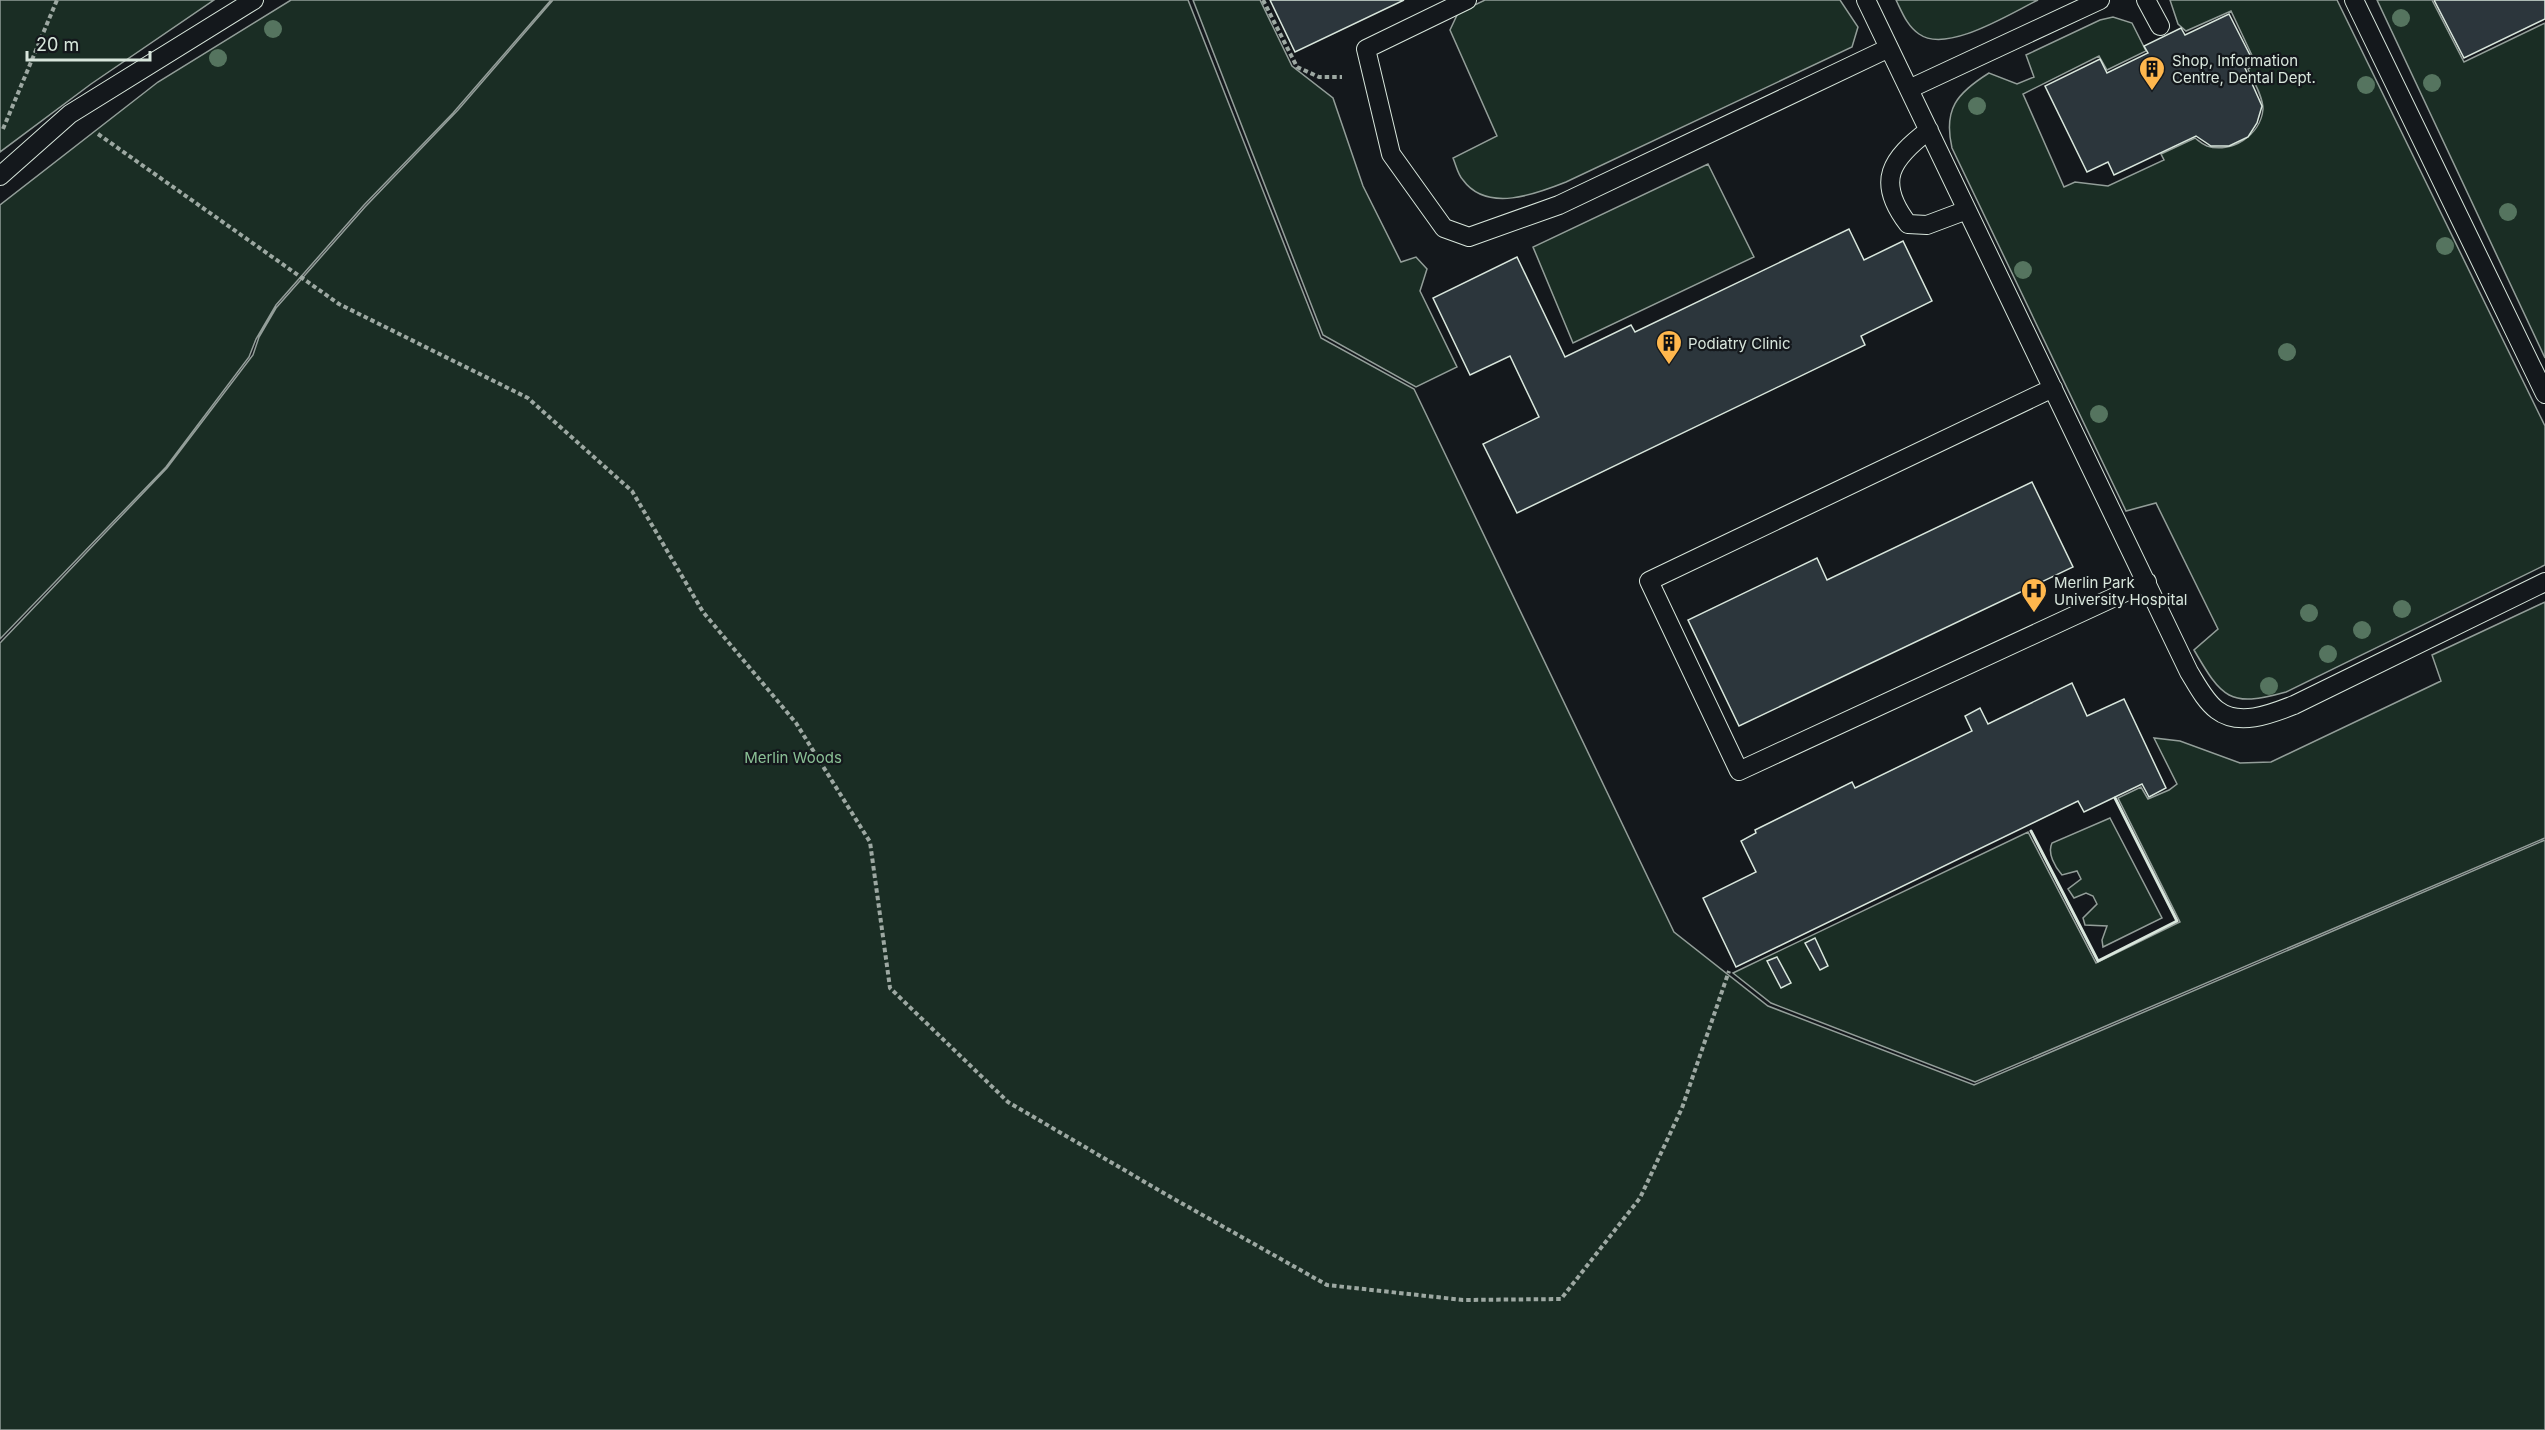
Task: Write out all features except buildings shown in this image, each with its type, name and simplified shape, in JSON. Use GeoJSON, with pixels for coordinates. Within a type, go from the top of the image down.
{"type":"FeatureCollection","features":[{"type":"Feature","properties":{"kind":"lane"},"geometry":{"type":"LineString","coordinates":[[0,176],[70,114],[254,0]]}},
{"type":"Feature","properties":{"kind":"lane"},"geometry":{"type":"LineString","coordinates":[[1467,0],[1365,49],[1391,154],[1444,228],[1469,237],[1559,205],[1889,48]]}},
{"type":"Feature","properties":{"kind":"lane"},"geometry":{"type":"LineString","coordinates":[[1866,0],[2189,672],[2204,696],[2218,711],[2237,717],[2265,716],[2294,705],[2545,582]]}},
{"type":"Feature","properties":{"kind":"lane"},"geometry":{"type":"LineString","coordinates":[[1909,89],[2100,0]]}},
{"type":"Feature","properties":{"kind":"lane"},"geometry":{"type":"LineString","coordinates":[[2146,0],[2160,26]]}},
{"type":"Feature","properties":{"kind":"lane"},"geometry":{"type":"LineString","coordinates":[[2354,0],[2545,394]]}},
{"type":"Feature","properties":{"kind":"lane"},"geometry":{"type":"LineString","coordinates":[[1929,130],[1905,148],[1891,168],[1890,187],[1897,211],[1908,224],[1927,225],[1967,210]]}},
{"type":"Feature","properties":{"kind":"lane"},"geometry":{"type":"LineString","coordinates":[[2053,388],[1649,581],[1739,771],[2147,582]]}},
{"type":"Feature","properties":{"kind":"path"},"geometry":{"type":"LineString","coordinates":[[0,137],[57,0]]}},
{"type":"Feature","properties":{"kind":"path"},"geometry":{"type":"LineString","coordinates":[[1263,0],[1297,67],[1319,78],[1372,76]]}},
{"type":"Feature","properties":{"kind":"path"},"geometry":{"type":"LineString","coordinates":[[70,114],[339,304],[528,398],[632,491],[703,612],[796,723],[870,842],[890,988],[1008,1102],[1327,1285],[1463,1300],[1561,1299],[1640,1198],[1682,1108],[1729,971]]}},
{"type":"Feature","properties":{"kind":"green space"},"geometry":{"type":"Polygon","coordinates":[[[0,0],[214,0],[91,84],[0,152],[0,0]]]}},
{"type":"Feature","properties":{"kind":"green space"},"geometry":{"type":"Polygon","coordinates":[[[291,0],[551,0],[453,113],[364,205],[276,305],[256,339],[249,357],[166,467],[0,639],[0,205],[158,82],[291,0]]]}},
{"type":"Feature","properties":{"kind":"green space","name":"Merlin Woods"},"geometry":{"type":"Polygon","coordinates":[[[553,0],[1188,0],[1321,338],[1414,389],[1674,932],[1768,1006],[1974,1085],[2545,840],[2545,1430],[0,1430],[0,643],[167,468],[253,355],[259,337],[276,308],[365,207],[458,110],[553,0]]]}},
{"type":"Feature","properties":{"kind":"green space"},"geometry":{"type":"Polygon","coordinates":[[[1193,0],[1260,0],[1292,66],[1333,98],[1363,186],[1401,262],[1416,257],[1427,269],[1420,291],[1457,367],[1416,387],[1323,335],[1193,0]]]}},
{"type":"Feature","properties":{"kind":"green space"},"geometry":{"type":"Polygon","coordinates":[[[1485,0],[1840,0],[1858,27],[1852,47],[1566,182],[1527,195],[1498,198],[1485,196],[1473,190],[1461,178],[1453,158],[1497,136],[1450,30],[1458,13],[1485,0]]]}},
{"type":"Feature","properties":{"kind":"green space"},"geometry":{"type":"Polygon","coordinates":[[[1896,0],[2038,0],[1979,29],[1946,39],[1931,39],[1919,34],[1911,27],[1896,0]]]}},
{"type":"Feature","properties":{"kind":"green space"},"geometry":{"type":"Polygon","coordinates":[[[2170,0],[2337,0],[2545,426],[2545,565],[2286,692],[2252,699],[2229,695],[2220,689],[2194,650],[2218,629],[2156,503],[2126,511],[1952,148],[1950,134],[1949,123],[1955,103],[1978,80],[1989,73],[2017,84],[2034,77],[2026,55],[2100,20],[2113,17],[2132,23],[2146,51],[2107,70],[2099,56],[2023,94],[2064,187],[2075,182],[2108,186],[2164,160],[2161,154],[2195,138],[2205,145],[2216,148],[2235,145],[2251,134],[2261,118],[2263,104],[2248,69],[2256,64],[2231,11],[2186,31],[2178,24],[2170,0]]]}},
{"type":"Feature","properties":{"kind":"green space"},"geometry":{"type":"Polygon","coordinates":[[[2377,0],[2432,0],[2464,62],[2545,23],[2545,358],[2377,0]]]}},
{"type":"Feature","properties":{"kind":"green space"},"geometry":{"type":"Polygon","coordinates":[[[1708,164],[1754,257],[1573,343],[1533,247],[1708,164]]]}},
{"type":"Feature","properties":{"kind":"green space"},"geometry":{"type":"Polygon","coordinates":[[[2545,602],[2545,838],[1975,1082],[1771,1003],[1733,973],[2028,832],[2096,963],[2180,922],[2118,798],[2141,787],[2148,799],[2177,784],[2154,738],[2180,741],[2240,763],[2271,762],[2441,681],[2432,655],[2545,602]]]}},
{"type":"Feature","properties":{"kind":"green space"},"geometry":{"type":"Polygon","coordinates":[[[2110,818],[2162,918],[2103,947],[2102,940],[2107,926],[2085,925],[2083,918],[2097,904],[2093,896],[2086,893],[2074,898],[2068,889],[2081,879],[2077,871],[2062,875],[2054,864],[2050,851],[2052,843],[2110,818]]]}},
{"type":"Feature","properties":{"kind":"wall"},"geometry":{"type":"LineString","coordinates":[[2031,831],[2098,961],[2177,921],[2115,798]]}},
{"type":"Feature","properties":{"kind":"place","name":"Shop, Information Centre, Dental Dept."},"geometry":{"type":"Point","coordinates":[2152,92]}},
{"type":"Feature","properties":{"kind":"place","name":"Podiatry Clinic"},"geometry":{"type":"Point","coordinates":[1669,366]}},
{"type":"Feature","properties":{"kind":"place","name":"Merlin Park University Hospital"},"geometry":{"type":"Point","coordinates":[2034,614]}}]}
